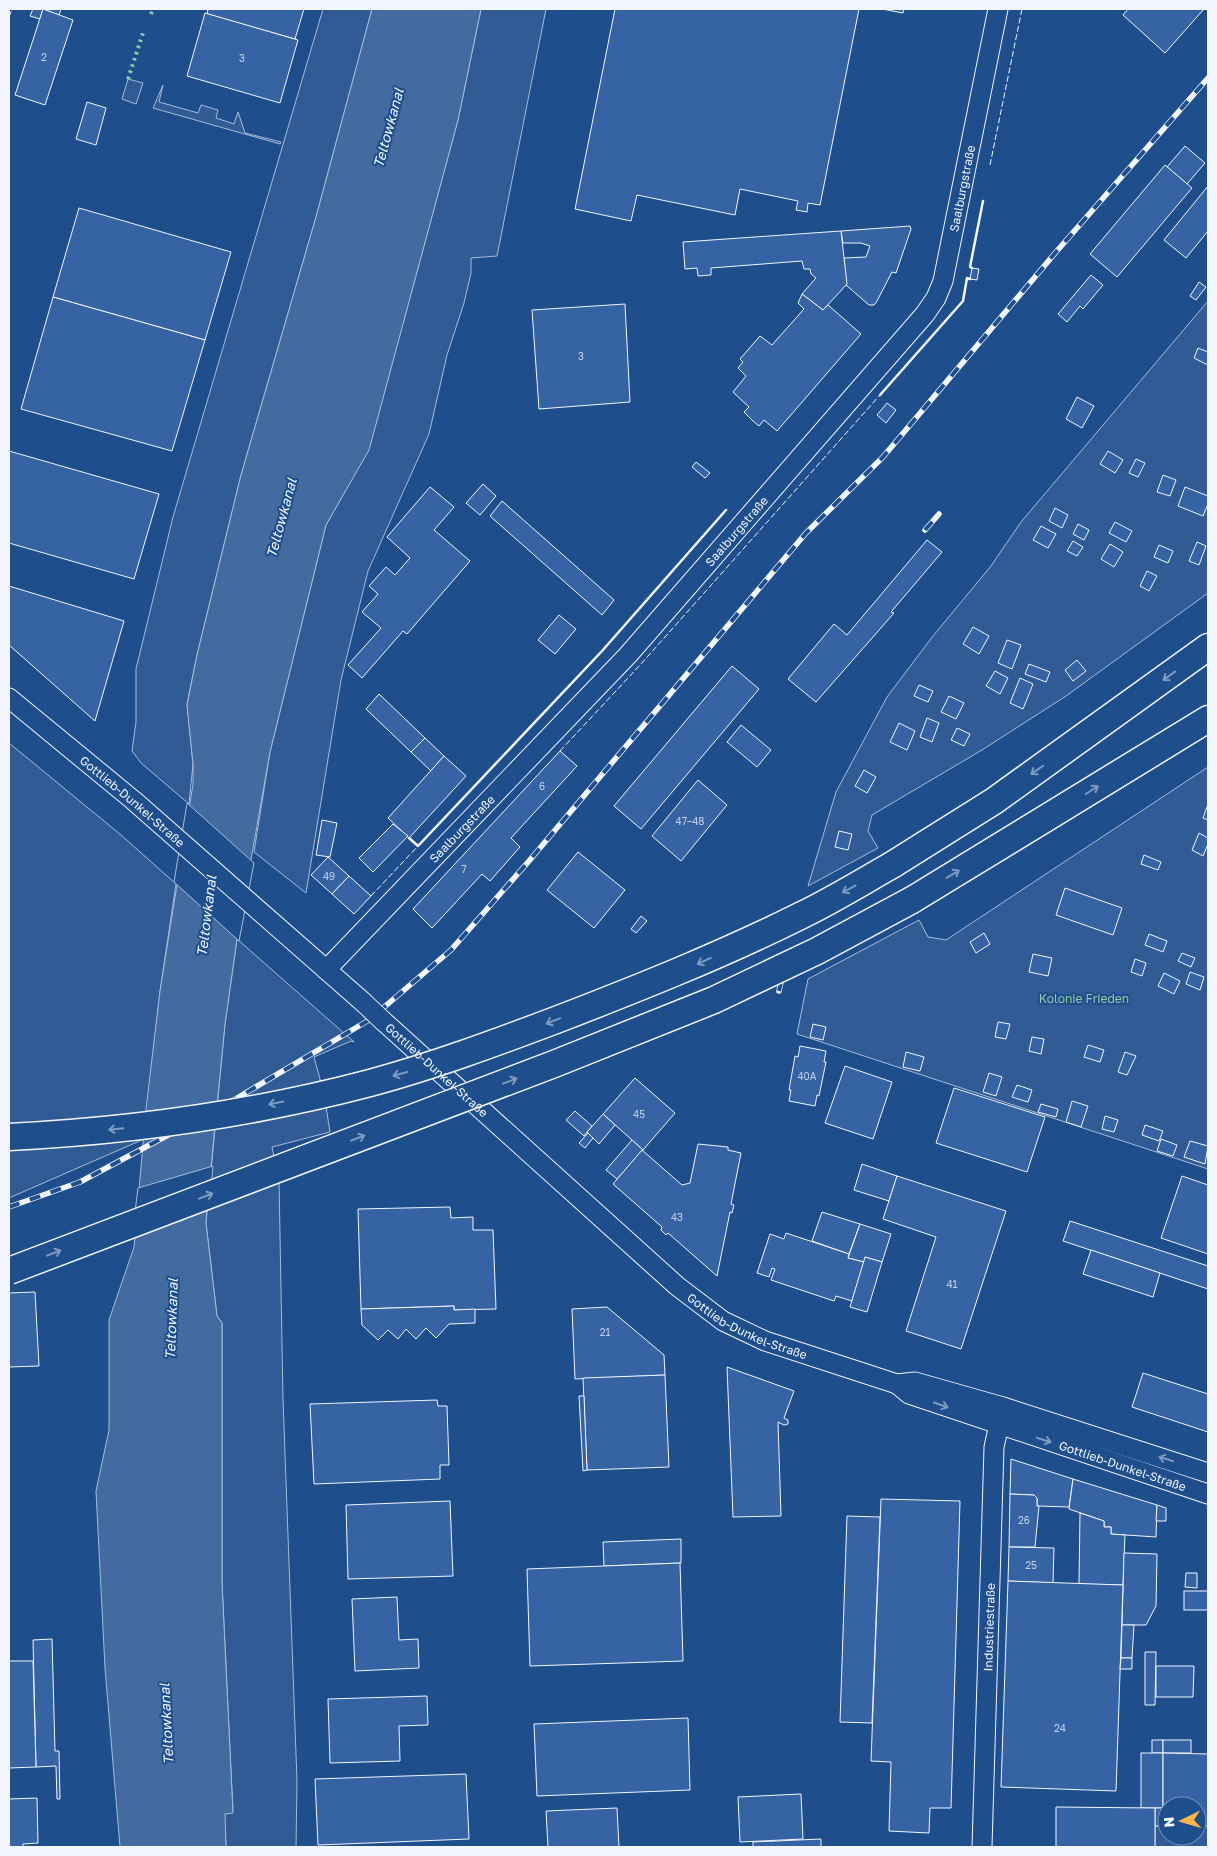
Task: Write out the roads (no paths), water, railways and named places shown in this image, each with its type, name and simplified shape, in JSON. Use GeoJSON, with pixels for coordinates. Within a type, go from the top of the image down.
{"type":"FeatureCollection","features":[{"type":"Feature","properties":{"kind":"highway"},"geometry":{"type":"LineString","coordinates":[[9,1137],[86,1132],[178,1120],[324,1094],[404,1073],[530,1030],[698,964],[803,915],[892,865],[994,801],[1208,647]]}},
{"type":"Feature","properties":{"kind":"highway"},"geometry":{"type":"LineString","coordinates":[[9,1271],[554,1064],[705,1004],[817,951],[912,900],[1208,719]]}},
{"type":"Feature","properties":{"kind":"street","name":"Saalburgstraße"},"geometry":{"type":"LineString","coordinates":[[326,970],[628,655],[925,314],[936,298],[943,281],[998,9]]}},
{"type":"Feature","properties":{"kind":"street","name":"Gottlieb-Dunkel-Straße"},"geometry":{"type":"LineString","coordinates":[[9,698],[133,800],[363,1002],[677,1286],[714,1315],[765,1341],[897,1384],[915,1382],[1208,1494]]}},
{"type":"Feature","properties":{"kind":"street","name":"Gottlieb-Dunkel-Straße"},"geometry":{"type":"LineString","coordinates":[[1001,1416],[1208,1473]]}},
{"type":"Feature","properties":{"kind":"street","name":"Industriestraße"},"geometry":{"type":"LineString","coordinates":[[982,1847],[994,1447],[1001,1416]]}},
{"type":"Feature","properties":{"kind":"water","name":"Teltowkanal"},"geometry":{"type":"Polygon","coordinates":[[[372,9],[481,9],[458,120],[369,450],[326,525],[270,752],[237,939],[225,1024],[206,1223],[217,1316],[222,1323],[222,1583],[233,1813],[225,1814],[226,1847],[120,1847],[105,1668],[96,1491],[109,1430],[109,1320],[134,1247],[146,1109],[160,991],[193,784],[193,764],[187,705],[197,655],[241,475],[316,217],[372,9]]]}},
{"type":"Feature","properties":{"kind":"railway"},"geometry":{"type":"LineString","coordinates":[[9,1207],[80,1182],[232,1101],[369,1020],[451,950],[529,861],[806,533],[883,457],[1056,252],[1208,78]]}},
{"type":"Feature","properties":{"kind":"railway"},"geometry":{"type":"LineString","coordinates":[[925,530],[939,514]]}},
{"type":"Feature","properties":{"kind":"railway"},"geometry":{"type":"LineString","coordinates":[[779,991],[781,982]]}},
{"type":"Feature","properties":{"kind":"park label","name":"Kolonie Frieden"},"geometry":{"type":"Point","coordinates":[1084,998]}}]}
